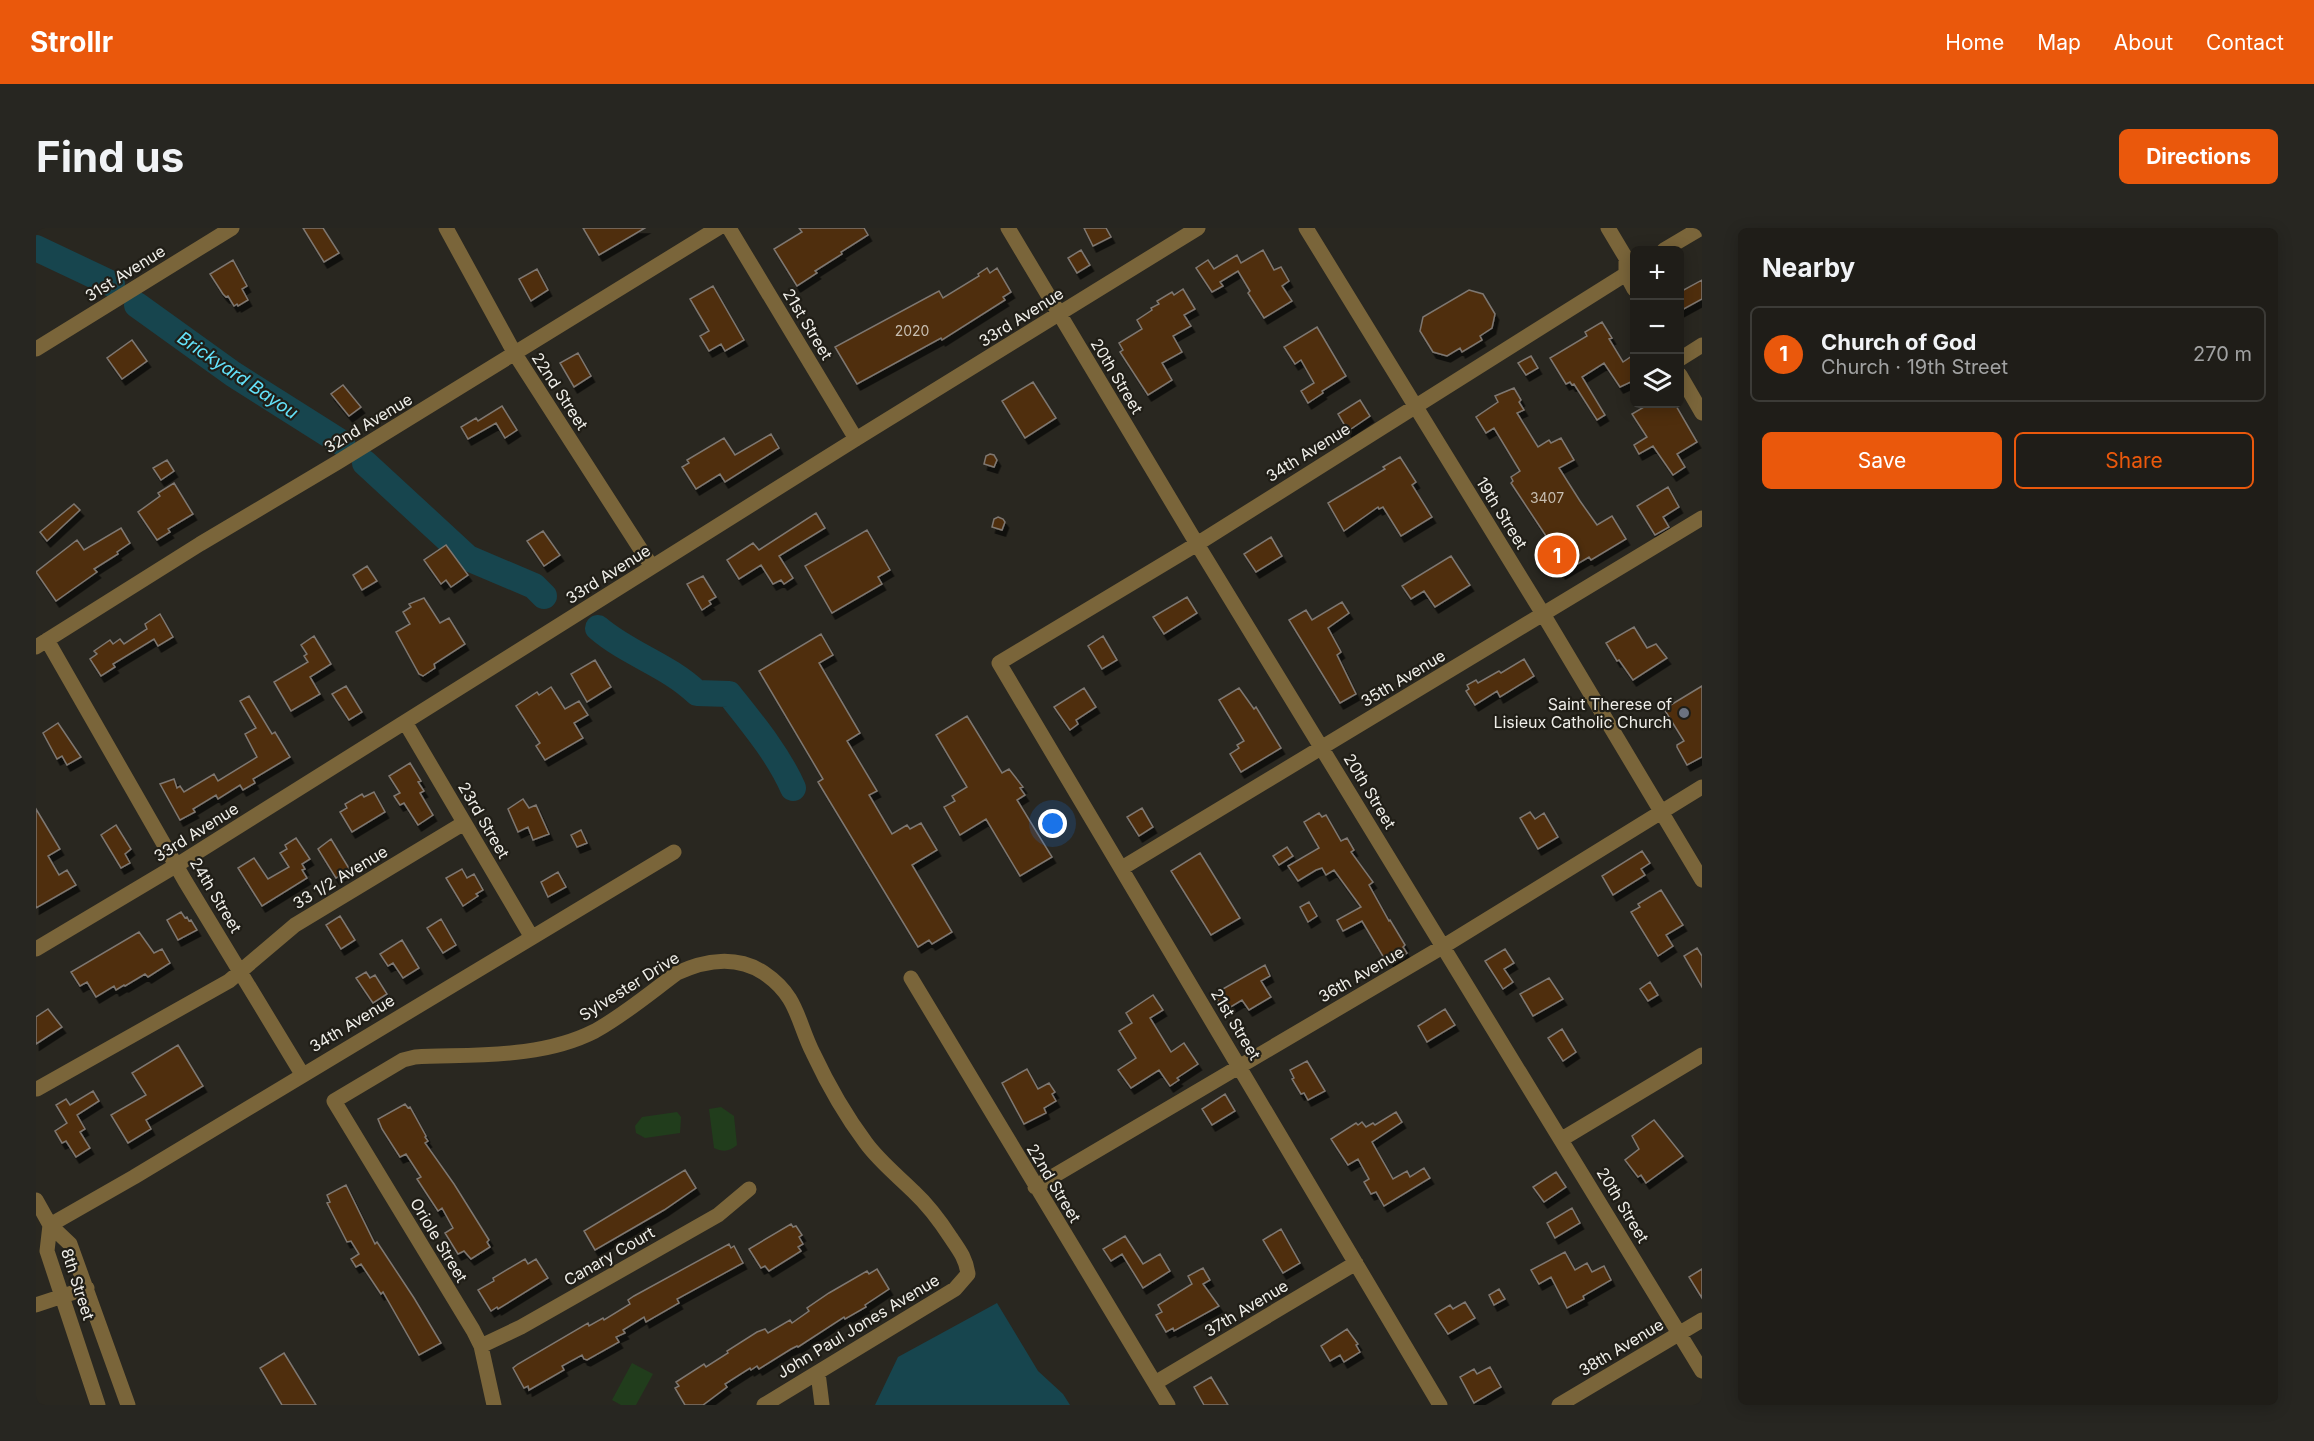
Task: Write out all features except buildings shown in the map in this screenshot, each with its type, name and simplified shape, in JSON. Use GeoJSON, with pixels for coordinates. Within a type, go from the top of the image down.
{"type":"FeatureCollection","features":[{"type":"Feature","properties":{"kind":"street","name":"31st Avenue"},"geometry":{"type":"LineString","coordinates":[[36,349],[232,228]]}},
{"type":"Feature","properties":{"kind":"street","name":"22nd Street"},"geometry":{"type":"LineString","coordinates":[[446,228],[515,354],[652,567]]}},
{"type":"Feature","properties":{"kind":"street","name":"32nd Avenue"},"geometry":{"type":"LineString","coordinates":[[42,643],[209,538],[515,354],[718,228]]}},
{"type":"Feature","properties":{"kind":"street","name":"21st Street"},"geometry":{"type":"LineString","coordinates":[[729,228],[856,439]]}},
{"type":"Feature","properties":{"kind":"street","name":"20th Street"},"geometry":{"type":"LineString","coordinates":[[1008,228],[1197,544],[1702,1371]]}},
{"type":"Feature","properties":{"kind":"street","name":"33rd Avenue"},"geometry":{"type":"LineString","coordinates":[[36,949],[177,865],[856,439],[1198,228]]}},
{"type":"Feature","properties":{"kind":"street","name":"19th Street"},"geometry":{"type":"LineString","coordinates":[[1306,228],[1543,614],[1702,880]]}},
{"type":"Feature","properties":{"kind":"street"},"geometry":{"type":"LineString","coordinates":[[1608,228],[1626,258],[1630,271]]}},
{"type":"Feature","properties":{"kind":"street"},"geometry":{"type":"LineString","coordinates":[[1671,246],[1701,228]]}},
{"type":"Feature","properties":{"kind":"street","name":"34th Avenue"},"geometry":{"type":"LineString","coordinates":[[999,663],[1197,544],[1630,271]]}},
{"type":"Feature","properties":{"kind":"street"},"geometry":{"type":"LineString","coordinates":[[1684,356],[1702,345]]}},
{"type":"Feature","properties":{"kind":"street"},"geometry":{"type":"LineString","coordinates":[[1684,382],[1702,413]]}},
{"type":"Feature","properties":{"kind":"street","name":"35th Avenue"},"geometry":{"type":"LineString","coordinates":[[1122,868],[1702,518]]}},
{"type":"Feature","properties":{"kind":"street","name":"24th Street"},"geometry":{"type":"LineString","coordinates":[[42,643],[302,1074]]}},
{"type":"Feature","properties":{"kind":"street","name":"21st Street"},"geometry":{"type":"LineString","coordinates":[[999,663],[1440,1405]]}},
{"type":"Feature","properties":{"kind":"street","name":"23rd Street"},"geometry":{"type":"LineString","coordinates":[[405,722],[531,936]]}},
{"type":"Feature","properties":{"kind":"street","name":"36th Avenue"},"geometry":{"type":"LineString","coordinates":[[1035,1187],[1444,946],[1702,787]]}},
{"type":"Feature","properties":{"kind":"street","name":"33 1/2 Avenue"},"geometry":{"type":"LineString","coordinates":[[37,1089],[241,972],[295,925],[464,823]]}},
{"type":"Feature","properties":{"kind":"street","name":"34th Avenue"},"geometry":{"type":"LineString","coordinates":[[50,1225],[674,852]]}},
{"type":"Feature","properties":{"kind":"street","name":"Sylvester Drive"},"geometry":{"type":"LineString","coordinates":[[334,1101],[402,1060],[415,1057],[529,1051],[554,1047],[593,1031],[689,967],[719,960],[748,965],[777,983],[789,996],[800,1017],[815,1058],[848,1118],[887,1168],[936,1216],[966,1259],[968,1274]]}},
{"type":"Feature","properties":{"kind":"street","name":"22nd Street"},"geometry":{"type":"LineString","coordinates":[[911,978],[1168,1405]]}},
{"type":"Feature","properties":{"kind":"street"},"geometry":{"type":"LineString","coordinates":[[1562,1139],[1702,1055]]}},
{"type":"Feature","properties":{"kind":"street","name":"Oriole Street"},"geometry":{"type":"LineString","coordinates":[[334,1101],[481,1346],[495,1405]]}},
{"type":"Feature","properties":{"kind":"street","name":"Canary Court"},"geometry":{"type":"LineString","coordinates":[[481,1346],[521,1327],[718,1215],[749,1189]]}},
{"type":"Feature","properties":{"kind":"street"},"geometry":{"type":"LineString","coordinates":[[36,1200],[50,1225]]}},
{"type":"Feature","properties":{"kind":"street","name":"8th Street"},"geometry":{"type":"LineString","coordinates":[[50,1225],[70,1244],[128,1405]]}},
{"type":"Feature","properties":{"kind":"street","name":"8th Street"},"geometry":{"type":"LineString","coordinates":[[50,1225],[47,1251],[98,1405]]}},
{"type":"Feature","properties":{"kind":"street","name":"37th Avenue"},"geometry":{"type":"LineString","coordinates":[[1155,1383],[1356,1263]]}},
{"type":"Feature","properties":{"kind":"street","name":"John Paul Jones Avenue"},"geometry":{"type":"LineString","coordinates":[[764,1405],[955,1289],[968,1274]]}},
{"type":"Feature","properties":{"kind":"street"},"geometry":{"type":"LineString","coordinates":[[36,1305],[87,1288]]}},
{"type":"Feature","properties":{"kind":"street","name":"38th Avenue"},"geometry":{"type":"LineString","coordinates":[[1559,1405],[1702,1320]]}},
{"type":"Feature","properties":{"kind":"street"},"geometry":{"type":"LineString","coordinates":[[818,1373],[822,1405]]}},
{"type":"Feature","properties":{"kind":"green space"},"geometry":{"type":"Polygon","coordinates":[[[721,1107],[734,1116],[737,1145],[726,1151],[714,1148],[709,1109],[721,1107]]]}},
{"type":"Feature","properties":{"kind":"green space"},"geometry":{"type":"Polygon","coordinates":[[[677,1112],[681,1117],[680,1133],[645,1138],[636,1133],[635,1126],[642,1117],[677,1112]]]}},
{"type":"Feature","properties":{"kind":"green space"},"geometry":{"type":"Polygon","coordinates":[[[632,1363],[653,1374],[636,1405],[621,1405],[612,1400],[632,1363]]]}},
{"type":"Feature","properties":{"kind":"water"},"geometry":{"type":"Polygon","coordinates":[[[997,1303],[1038,1371],[1063,1394],[1070,1405],[875,1405],[898,1357],[997,1303]]]}},
{"type":"Feature","properties":{"kind":"waterway","name":"Brickyard Bayou"},"geometry":{"type":"LineString","coordinates":[[36,248],[112,284]]}},
{"type":"Feature","properties":{"kind":"waterway","name":"Brickyard Bayou"},"geometry":{"type":"LineString","coordinates":[[137,305],[233,374],[342,443]]}},
{"type":"Feature","properties":{"kind":"waterway","name":"Brickyard Bayou"},"geometry":{"type":"LineString","coordinates":[[365,463],[468,558],[534,586],[544,596]]}},
{"type":"Feature","properties":{"kind":"waterway","name":"Brickyard Bayou"},"geometry":{"type":"LineString","coordinates":[[598,628],[622,645],[674,675],[697,693],[729,694],[772,751],[793,788]]}},
{"type":"Feature","properties":{"kind":"place","name":"Church of God"},"geometry":{"type":"Point","coordinates":[1557,555]}},
{"type":"Feature","properties":{"kind":"place","name":"Saint Therese of Lisieux Catholic Church"},"geometry":{"type":"Point","coordinates":[1684,713]}}]}
